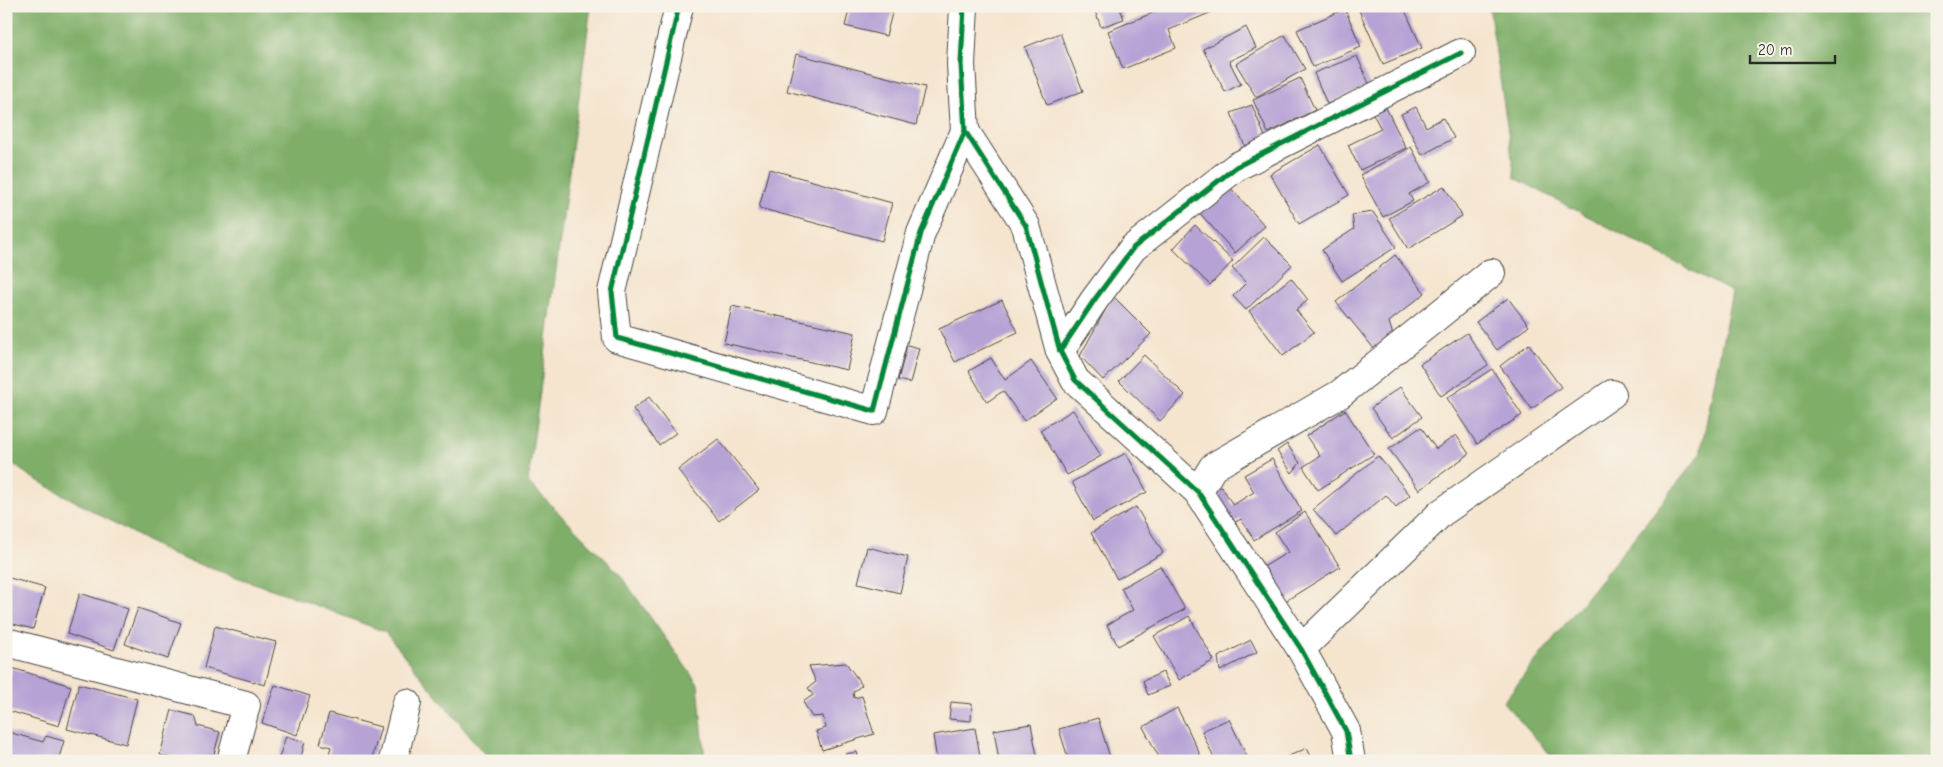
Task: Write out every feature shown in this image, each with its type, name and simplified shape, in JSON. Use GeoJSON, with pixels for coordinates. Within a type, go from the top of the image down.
{"type":"FeatureCollection","features":[{"type":"Feature","properties":{"kind":"street"},"geometry":{"type":"LineString","coordinates":[[678,6],[612,292],[617,338],[874,411],[921,232],[965,130],[961,64],[964,6]]}},
{"type":"Feature","properties":{"kind":"street"},"geometry":{"type":"LineString","coordinates":[[1060,351],[1095,299],[1133,248],[1236,167],[1461,53]]}},
{"type":"Feature","properties":{"kind":"street"},"geometry":{"type":"LineString","coordinates":[[965,130],[1026,226],[1060,351],[1075,380],[1198,492],[1301,649],[1346,731],[1351,761]]}},
{"type":"Feature","properties":{"kind":"street"},"geometry":{"type":"LineString","coordinates":[[1198,492],[1213,467],[1340,394],[1491,274]]}},
{"type":"Feature","properties":{"kind":"street"},"geometry":{"type":"LineString","coordinates":[[1301,649],[1442,514],[1612,394]]}},
{"type":"Feature","properties":{"kind":"street"},"geometry":{"type":"LineString","coordinates":[[6,642],[246,705],[231,761]]}},
{"type":"Feature","properties":{"kind":"street"},"geometry":{"type":"LineString","coordinates":[[393,761],[407,703]]}},
{"type":"Feature","properties":{"kind":"green space"},"geometry":{"type":"Polygon","coordinates":[[[6,6],[591,6],[528,482],[618,572],[698,684],[705,761],[490,761],[385,632],[289,595],[172,555],[33,478],[6,460],[6,6]]]}},
{"type":"Feature","properties":{"kind":"green space"},"geometry":{"type":"Polygon","coordinates":[[[1489,6],[1937,6],[1937,761],[1556,761],[1503,702],[1700,455],[1732,292],[1515,178],[1489,6]]]}},
{"type":"Feature","properties":{"kind":"building"},"geometry":{"type":"Polygon","coordinates":[[[850,6],[894,6],[886,36],[845,26],[850,6]]]}},
{"type":"Feature","properties":{"kind":"building"},"geometry":{"type":"Polygon","coordinates":[[[1093,6],[1119,6],[1124,19],[1101,27],[1093,6]]]}},
{"type":"Feature","properties":{"kind":"building"},"geometry":{"type":"Polygon","coordinates":[[[1159,6],[1218,6],[1219,9],[1169,30],[1176,48],[1123,69],[1108,31],[1160,10],[1159,6]]]}},
{"type":"Feature","properties":{"kind":"building"},"geometry":{"type":"Polygon","coordinates":[[[1362,6],[1403,6],[1422,48],[1383,64],[1358,8],[1362,6]]]}},
{"type":"Feature","properties":{"kind":"building"},"geometry":{"type":"Polygon","coordinates":[[[1345,9],[1361,47],[1313,67],[1297,30],[1345,9]]]}},
{"type":"Feature","properties":{"kind":"building"},"geometry":{"type":"Polygon","coordinates":[[[1246,27],[1256,48],[1229,61],[1241,84],[1225,92],[1203,49],[1246,27]]]}},
{"type":"Feature","properties":{"kind":"building"},"geometry":{"type":"Polygon","coordinates":[[[1060,33],[1083,91],[1047,105],[1025,47],[1060,33]]]}},
{"type":"Feature","properties":{"kind":"building"},"geometry":{"type":"Polygon","coordinates":[[[1285,35],[1305,69],[1256,97],[1236,64],[1285,35]]]}},
{"type":"Feature","properties":{"kind":"building"},"geometry":{"type":"Polygon","coordinates":[[[796,54],[925,87],[916,125],[787,91],[796,54]]]}},
{"type":"Feature","properties":{"kind":"building"},"geometry":{"type":"Polygon","coordinates":[[[1357,56],[1370,86],[1327,104],[1314,73],[1357,56]]]}},
{"type":"Feature","properties":{"kind":"building"},"geometry":{"type":"Polygon","coordinates":[[[1300,78],[1315,110],[1268,133],[1253,100],[1300,78]]]}},
{"type":"Feature","properties":{"kind":"building"},"geometry":{"type":"Polygon","coordinates":[[[1252,105],[1267,142],[1247,151],[1231,113],[1252,105]]]}},
{"type":"Feature","properties":{"kind":"building"},"geometry":{"type":"Polygon","coordinates":[[[1385,106],[1406,148],[1360,170],[1348,145],[1381,129],[1372,112],[1385,106]]]}},
{"type":"Feature","properties":{"kind":"building"},"geometry":{"type":"Polygon","coordinates":[[[1416,107],[1426,127],[1443,118],[1454,138],[1422,155],[1401,114],[1416,107]]]}},
{"type":"Feature","properties":{"kind":"building"},"geometry":{"type":"Polygon","coordinates":[[[1320,145],[1349,195],[1299,224],[1270,174],[1320,145]]]}},
{"type":"Feature","properties":{"kind":"building"},"geometry":{"type":"Polygon","coordinates":[[[1411,147],[1430,182],[1409,194],[1413,201],[1383,217],[1360,175],[1411,147]]]}},
{"type":"Feature","properties":{"kind":"building"},"geometry":{"type":"Polygon","coordinates":[[[769,169],[892,203],[882,241],[759,208],[769,169]]]}},
{"type":"Feature","properties":{"kind":"building"},"geometry":{"type":"Polygon","coordinates":[[[1227,184],[1265,226],[1235,253],[1198,211],[1227,184]]]}},
{"type":"Feature","properties":{"kind":"building"},"geometry":{"type":"Polygon","coordinates":[[[1444,186],[1462,216],[1408,249],[1389,218],[1444,186]]]}},
{"type":"Feature","properties":{"kind":"building"},"geometry":{"type":"Polygon","coordinates":[[[1373,212],[1396,247],[1342,281],[1322,250],[1354,229],[1352,215],[1373,212]]]}},
{"type":"Feature","properties":{"kind":"building"},"geometry":{"type":"Polygon","coordinates":[[[1195,225],[1233,261],[1210,285],[1173,249],[1195,225]]]}},
{"type":"Feature","properties":{"kind":"building"},"geometry":{"type":"Polygon","coordinates":[[[1264,237],[1292,265],[1246,310],[1233,296],[1246,283],[1232,268],[1264,237]]]}},
{"type":"Feature","properties":{"kind":"building"},"geometry":{"type":"Polygon","coordinates":[[[1395,255],[1425,293],[1389,322],[1393,335],[1375,350],[1336,302],[1395,255]]]}},
{"type":"Feature","properties":{"kind":"building"},"geometry":{"type":"Polygon","coordinates":[[[1291,278],[1308,300],[1296,310],[1314,332],[1283,356],[1249,311],[1291,278]]]}},
{"type":"Feature","properties":{"kind":"building"},"geometry":{"type":"Polygon","coordinates":[[[1113,296],[1151,334],[1103,380],[1080,356],[1113,296]]]}},
{"type":"Feature","properties":{"kind":"building"},"geometry":{"type":"Polygon","coordinates":[[[1508,298],[1529,326],[1497,350],[1476,322],[1508,298]]]}},
{"type":"Feature","properties":{"kind":"building"},"geometry":{"type":"Polygon","coordinates":[[[1002,300],[1018,332],[955,362],[939,329],[1002,300]]]}},
{"type":"Feature","properties":{"kind":"building"},"geometry":{"type":"Polygon","coordinates":[[[732,306],[855,333],[847,370],[724,343],[732,306]]]}},
{"type":"Feature","properties":{"kind":"building"},"geometry":{"type":"Polygon","coordinates":[[[1467,333],[1488,365],[1441,396],[1420,364],[1467,333]]]}},
{"type":"Feature","properties":{"kind":"building"},"geometry":{"type":"Polygon","coordinates":[[[1529,344],[1561,387],[1532,409],[1500,366],[1529,344]]]}},
{"type":"Feature","properties":{"kind":"building"},"geometry":{"type":"Polygon","coordinates":[[[907,345],[919,348],[910,383],[898,380],[907,345]]]}},
{"type":"Feature","properties":{"kind":"building"},"geometry":{"type":"Polygon","coordinates":[[[1144,355],[1185,395],[1160,421],[1119,381],[1144,355]]]}},
{"type":"Feature","properties":{"kind":"building"},"geometry":{"type":"Polygon","coordinates":[[[991,358],[1005,380],[1031,361],[1057,398],[1024,421],[1003,391],[987,402],[969,371],[991,358]]]}},
{"type":"Feature","properties":{"kind":"building"},"geometry":{"type":"Polygon","coordinates":[[[1492,369],[1522,415],[1477,444],[1447,398],[1492,369]]]}},
{"type":"Feature","properties":{"kind":"building"},"geometry":{"type":"Polygon","coordinates":[[[1400,387],[1422,417],[1393,438],[1371,408],[1400,387]]]}},
{"type":"Feature","properties":{"kind":"building"},"geometry":{"type":"Polygon","coordinates":[[[649,397],[676,433],[659,445],[633,409],[649,397]]]}},
{"type":"Feature","properties":{"kind":"building"},"geometry":{"type":"Polygon","coordinates":[[[1073,410],[1101,456],[1067,475],[1040,430],[1073,410]]]}},
{"type":"Feature","properties":{"kind":"building"},"geometry":{"type":"Polygon","coordinates":[[[1345,410],[1374,454],[1318,490],[1303,467],[1320,456],[1306,436],[1345,410]]]}},
{"type":"Feature","properties":{"kind":"building"},"geometry":{"type":"Polygon","coordinates":[[[1421,427],[1436,449],[1456,435],[1469,454],[1419,490],[1389,449],[1421,427]]]}},
{"type":"Feature","properties":{"kind":"building"},"geometry":{"type":"Polygon","coordinates":[[[718,439],[759,490],[719,521],[678,470],[718,439]]]}},
{"type":"Feature","properties":{"kind":"building"},"geometry":{"type":"Polygon","coordinates":[[[1287,444],[1300,463],[1292,473],[1277,451],[1287,444]]]}},
{"type":"Feature","properties":{"kind":"building"},"geometry":{"type":"Polygon","coordinates":[[[1126,453],[1147,492],[1093,521],[1072,482],[1126,453]]]}},
{"type":"Feature","properties":{"kind":"building"},"geometry":{"type":"Polygon","coordinates":[[[1378,456],[1410,495],[1396,507],[1386,495],[1336,536],[1313,509],[1378,456]]]}},
{"type":"Feature","properties":{"kind":"building"},"geometry":{"type":"Polygon","coordinates":[[[1272,459],[1302,511],[1254,540],[1241,519],[1223,529],[1203,498],[1221,486],[1233,505],[1254,492],[1244,475],[1272,459]]]}},
{"type":"Feature","properties":{"kind":"building"},"geometry":{"type":"Polygon","coordinates":[[[1136,507],[1163,553],[1117,579],[1091,533],[1136,507]]]}},
{"type":"Feature","properties":{"kind":"building"},"geometry":{"type":"Polygon","coordinates":[[[1305,512],[1340,567],[1279,605],[1257,571],[1288,552],[1275,532],[1305,512]]]}},
{"type":"Feature","properties":{"kind":"building"},"geometry":{"type":"Polygon","coordinates":[[[867,547],[908,557],[900,593],[858,583],[867,547]]]}},
{"type":"Feature","properties":{"kind":"building"},"geometry":{"type":"Polygon","coordinates":[[[1160,566],[1185,609],[1118,646],[1107,625],[1133,610],[1121,588],[1160,566]]]}},
{"type":"Feature","properties":{"kind":"building"},"geometry":{"type":"Polygon","coordinates":[[[6,577],[45,588],[33,629],[6,622],[6,577]]]}},
{"type":"Feature","properties":{"kind":"building"},"geometry":{"type":"Polygon","coordinates":[[[80,593],[128,609],[114,650],[67,634],[80,593]]]}},
{"type":"Feature","properties":{"kind":"building"},"geometry":{"type":"Polygon","coordinates":[[[138,608],[181,623],[168,659],[125,644],[138,608]]]}},
{"type":"Feature","properties":{"kind":"building"},"geometry":{"type":"Polygon","coordinates":[[[1189,616],[1214,660],[1179,680],[1154,636],[1189,616]]]}},
{"type":"Feature","properties":{"kind":"building"},"geometry":{"type":"Polygon","coordinates":[[[215,626],[276,642],[265,685],[204,668],[215,626]]]}},
{"type":"Feature","properties":{"kind":"building"},"geometry":{"type":"Polygon","coordinates":[[[1251,640],[1257,652],[1220,671],[1218,657],[1251,640]]]}},
{"type":"Feature","properties":{"kind":"building"},"geometry":{"type":"Polygon","coordinates":[[[846,663],[862,685],[853,692],[854,698],[862,696],[874,734],[822,750],[816,731],[826,728],[823,716],[812,717],[803,702],[813,695],[808,688],[816,682],[809,666],[846,663]]]}},
{"type":"Feature","properties":{"kind":"building"},"geometry":{"type":"Polygon","coordinates":[[[12,668],[71,686],[59,726],[6,710],[6,687],[12,668]]]}},
{"type":"Feature","properties":{"kind":"building"},"geometry":{"type":"Polygon","coordinates":[[[1163,672],[1170,686],[1148,695],[1143,681],[1163,672]]]}},
{"type":"Feature","properties":{"kind":"building"},"geometry":{"type":"Polygon","coordinates":[[[79,684],[137,699],[126,744],[67,729],[79,684]]]}},
{"type":"Feature","properties":{"kind":"building"},"geometry":{"type":"Polygon","coordinates":[[[275,685],[310,696],[297,735],[262,723],[275,685]]]}},
{"type":"Feature","properties":{"kind":"building"},"geometry":{"type":"Polygon","coordinates":[[[951,702],[972,704],[971,721],[949,719],[951,702]]]}},
{"type":"Feature","properties":{"kind":"building"},"geometry":{"type":"Polygon","coordinates":[[[1177,708],[1203,761],[1161,761],[1143,727],[1177,708]]]}},
{"type":"Feature","properties":{"kind":"building"},"geometry":{"type":"Polygon","coordinates":[[[172,710],[195,716],[198,726],[220,732],[212,761],[180,761],[160,755],[172,710]]]}},
{"type":"Feature","properties":{"kind":"building"},"geometry":{"type":"Polygon","coordinates":[[[329,713],[381,727],[371,761],[327,761],[331,747],[320,744],[329,713]]]}},
{"type":"Feature","properties":{"kind":"building"},"geometry":{"type":"Polygon","coordinates":[[[1098,718],[1111,761],[1069,761],[1059,729],[1098,718]]]}},
{"type":"Feature","properties":{"kind":"building"},"geometry":{"type":"Polygon","coordinates":[[[1229,719],[1249,761],[1215,761],[1202,731],[1229,719]]]}},
{"type":"Feature","properties":{"kind":"building"},"geometry":{"type":"Polygon","coordinates":[[[1031,724],[1038,761],[999,761],[994,730],[1031,724]]]}},
{"type":"Feature","properties":{"kind":"building"},"geometry":{"type":"Polygon","coordinates":[[[975,728],[981,761],[937,761],[933,735],[975,728]]]}},
{"type":"Feature","properties":{"kind":"building"},"geometry":{"type":"Polygon","coordinates":[[[8,732],[43,742],[46,736],[64,741],[58,761],[6,761],[8,732]]]}},
{"type":"Feature","properties":{"kind":"building"},"geometry":{"type":"Polygon","coordinates":[[[286,736],[305,742],[300,761],[289,761],[279,758],[286,736]]]}},
{"type":"Feature","properties":{"kind":"building"},"geometry":{"type":"Polygon","coordinates":[[[1307,748],[1313,761],[1278,761],[1307,748]]]}},
{"type":"Feature","properties":{"kind":"building"},"geometry":{"type":"Polygon","coordinates":[[[857,752],[859,761],[846,761],[845,754],[857,752]]]}},
{"type":"Feature","properties":{"kind":"cycle path"},"geometry":{"type":"LineString","coordinates":[[679,6],[612,292],[617,338],[874,411],[921,233],[965,131],[961,64],[964,6]]}},
{"type":"Feature","properties":{"kind":"cycle path"},"geometry":{"type":"LineString","coordinates":[[1060,351],[1095,299],[1133,248],[1236,167],[1461,53]]}},
{"type":"Feature","properties":{"kind":"cycle path"},"geometry":{"type":"LineString","coordinates":[[965,131],[1026,226],[1060,351],[1075,380],[1198,492],[1301,649],[1346,731],[1351,761]]}}]}
